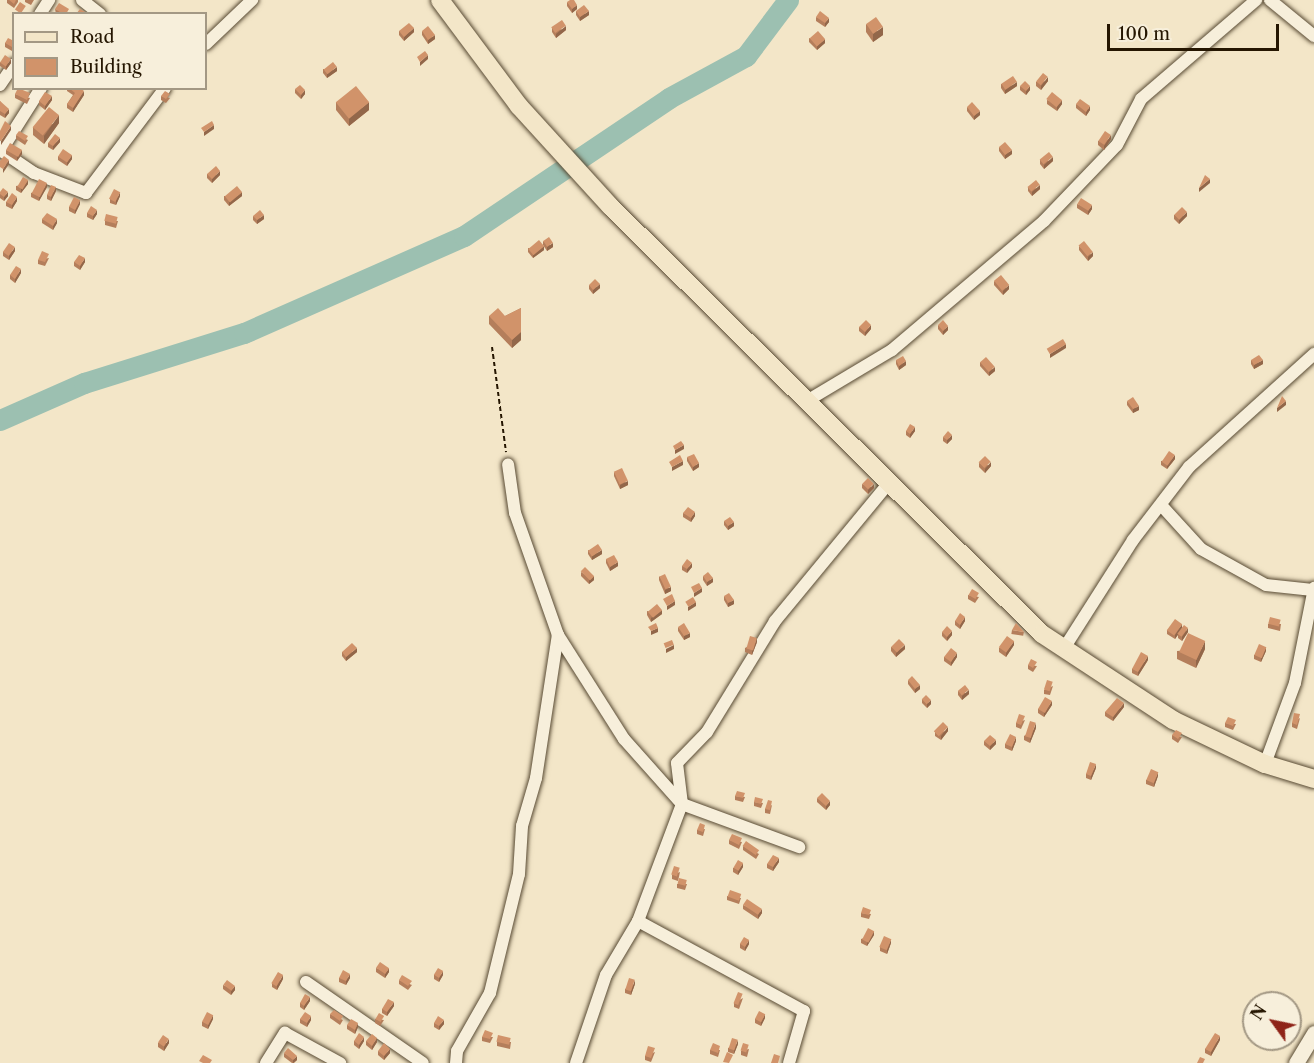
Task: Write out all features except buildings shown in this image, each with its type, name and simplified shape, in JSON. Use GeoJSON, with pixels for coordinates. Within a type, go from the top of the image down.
{"type":"FeatureCollection","features":[{"type":"Feature","properties":{"kind":"main road"},"geometry":{"type":"LineString","coordinates":[[440,0],[519,106],[805,402],[887,484],[1063,650],[1173,720],[1265,764],[1314,779]]}},
{"type":"Feature","properties":{"kind":"street"},"geometry":{"type":"LineString","coordinates":[[82,0],[97,9]]}},
{"type":"Feature","properties":{"kind":"street"},"geometry":{"type":"LineString","coordinates":[[207,43],[252,0]]}},
{"type":"Feature","properties":{"kind":"street"},"geometry":{"type":"LineString","coordinates":[[805,402],[892,350],[1044,221],[1117,145],[1141,99],[1256,0]]}},
{"type":"Feature","properties":{"kind":"street"},"geometry":{"type":"LineString","coordinates":[[1270,0],[1314,36]]}},
{"type":"Feature","properties":{"kind":"street"},"geometry":{"type":"LineString","coordinates":[[0,85],[12,67]]}},
{"type":"Feature","properties":{"kind":"street"},"geometry":{"type":"LineString","coordinates":[[40,90],[1,151],[34,173],[86,193],[163,90]]}},
{"type":"Feature","properties":{"kind":"street"},"geometry":{"type":"LineString","coordinates":[[1063,650],[1189,467],[1314,354]]}},
{"type":"Feature","properties":{"kind":"street"},"geometry":{"type":"LineString","coordinates":[[508,464],[515,513],[558,635],[624,739],[682,804],[799,847]]}},
{"type":"Feature","properties":{"kind":"street"},"geometry":{"type":"LineString","coordinates":[[576,1063],[606,975],[638,921],[682,804],[677,763],[707,732],[775,621],[887,484]]}},
{"type":"Feature","properties":{"kind":"street"},"geometry":{"type":"LineString","coordinates":[[1161,505],[1202,549],[1257,580],[1314,589],[1295,683],[1265,764]]}},
{"type":"Feature","properties":{"kind":"street"},"geometry":{"type":"LineString","coordinates":[[456,1063],[457,1051],[490,993],[519,874],[522,826],[536,778],[558,635]]}},
{"type":"Feature","properties":{"kind":"street"},"geometry":{"type":"LineString","coordinates":[[638,921],[804,1011],[789,1063]]}},
{"type":"Feature","properties":{"kind":"street"},"geometry":{"type":"LineString","coordinates":[[306,982],[423,1063]]}},
{"type":"Feature","properties":{"kind":"street"},"geometry":{"type":"LineString","coordinates":[[266,1063],[285,1033],[340,1063]]}},
{"type":"Feature","properties":{"kind":"street"},"geometry":{"type":"LineString","coordinates":[[1296,1063],[1314,1033]]}},
{"type":"Feature","properties":{"kind":"path"},"geometry":{"type":"LineString","coordinates":[[492,347],[508,464]]}},
{"type":"Feature","properties":{"kind":"waterway"},"geometry":{"type":"LineString","coordinates":[[0,420],[84,383],[244,333],[464,236],[669,98],[746,56],[788,0]]}}]}
